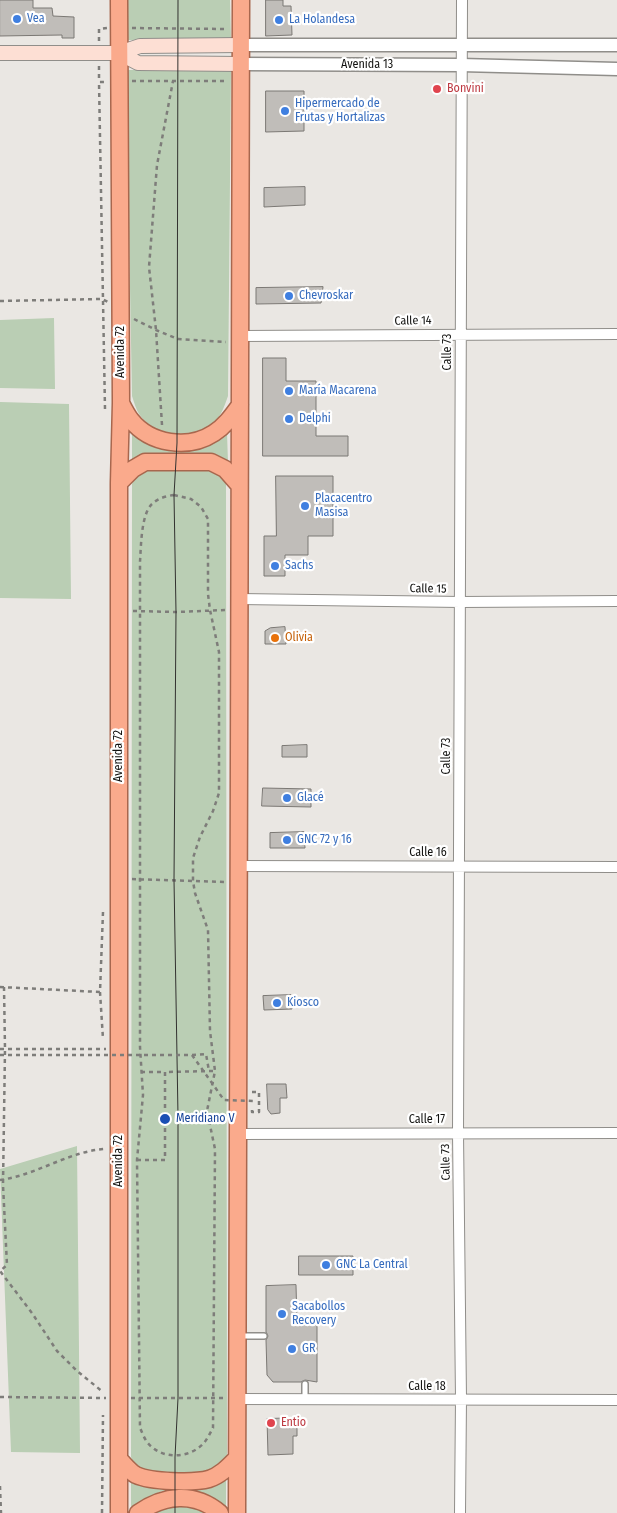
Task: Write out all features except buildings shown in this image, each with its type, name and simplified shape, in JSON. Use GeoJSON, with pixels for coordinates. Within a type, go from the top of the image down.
{"type":"FeatureCollection","features":[{"type":"Feature","properties":{"kind":"highway","name":"Avenida 72"},"geometry":{"type":"LineString","coordinates":[[119,0],[121,403],[119,483],[119,1513]]}},
{"type":"Feature","properties":{"kind":"highway"},"geometry":{"type":"LineString","coordinates":[[236,1513],[241,0]]}},
{"type":"Feature","properties":{"kind":"highway"},"geometry":{"type":"LineString","coordinates":[[121,403],[131,420],[145,433],[163,441],[177,443],[196,441],[213,434],[228,422],[240,405]]}},
{"type":"Feature","properties":{"kind":"highway"},"geometry":{"type":"LineString","coordinates":[[119,483],[133,469],[145,462],[211,462],[225,469],[239,485]]}},
{"type":"Feature","properties":{"kind":"highway"},"geometry":{"type":"LineString","coordinates":[[119,1459],[135,1474],[150,1480],[175,1481],[208,1479],[224,1471],[237,1458]]}},
{"type":"Feature","properties":{"kind":"highway"},"geometry":{"type":"LineString","coordinates":[[138,1513],[151,1504],[175,1498],[205,1503],[220,1513]]}},
{"type":"Feature","properties":{"kind":"main road","name":"Avenida 13"},"geometry":{"type":"LineString","coordinates":[[0,53],[119,53],[140,46],[240,45]]}},
{"type":"Feature","properties":{"kind":"main road","name":"Avenida 13"},"geometry":{"type":"LineString","coordinates":[[119,53],[138,64],[240,64]]}},
{"type":"Feature","properties":{"kind":"street","name":"Calle 73"},"geometry":{"type":"LineString","coordinates":[[460,1513],[461,1399],[458,1133],[462,0]]}},
{"type":"Feature","properties":{"kind":"street","name":"Avenida 13"},"geometry":{"type":"LineString","coordinates":[[240,45],[617,45]]}},
{"type":"Feature","properties":{"kind":"street","name":"Avenida 13"},"geometry":{"type":"LineString","coordinates":[[240,64],[617,69]]}},
{"type":"Feature","properties":{"kind":"street","name":"Calle 14"},"geometry":{"type":"LineString","coordinates":[[240,336],[461,333],[617,334]]}},
{"type":"Feature","properties":{"kind":"street","name":"Calle 15"},"geometry":{"type":"LineString","coordinates":[[239,604],[617,601]]}},
{"type":"Feature","properties":{"kind":"street","name":"Calle 16"},"geometry":{"type":"LineString","coordinates":[[238,866],[617,867]]}},
{"type":"Feature","properties":{"kind":"street","name":"Calle 17"},"geometry":{"type":"LineString","coordinates":[[238,1134],[617,1133]]}},
{"type":"Feature","properties":{"kind":"street","name":"Calle 18"},"geometry":{"type":"LineString","coordinates":[[237,1399],[617,1400]]}},
{"type":"Feature","properties":{"kind":"lane"},"geometry":{"type":"LineString","coordinates":[[237,1336],[264,1336]]}},
{"type":"Feature","properties":{"kind":"lane"},"geometry":{"type":"LineString","coordinates":[[305,1384],[305,1399]]}},
{"type":"Feature","properties":{"kind":"path"},"geometry":{"type":"LineString","coordinates":[[163,441],[156,330],[149,267],[157,165],[173,81]]}},
{"type":"Feature","properties":{"kind":"path"},"geometry":{"type":"LineString","coordinates":[[174,495],[192,499],[201,507],[208,519],[210,610],[220,652],[219,793],[193,858],[193,881],[195,894],[208,930],[210,1031],[215,1071],[207,1110],[215,1149],[214,1418],[213,1428],[204,1444],[192,1452],[175,1457],[163,1453],[148,1443],[140,1428],[137,1160],[143,1095],[140,1047],[140,562],[146,512],[152,504],[162,497],[174,495]]}},
{"type":"Feature","properties":{"kind":"path"},"geometry":{"type":"LineString","coordinates":[[119,612],[210,610],[239,604]]}},
{"type":"Feature","properties":{"kind":"path"},"geometry":{"type":"LineString","coordinates":[[119,880],[238,882]]}},
{"type":"Feature","properties":{"kind":"path"},"geometry":{"type":"LineString","coordinates":[[103,1392],[77,1371],[57,1351],[32,1313],[0,1271],[7,1264],[2,1185],[6,1049],[2,987],[119,992]]}},
{"type":"Feature","properties":{"kind":"path"},"geometry":{"type":"LineString","coordinates":[[0,1049],[140,1047]]}},
{"type":"Feature","properties":{"kind":"path"},"geometry":{"type":"LineString","coordinates":[[0,1055],[206,1054],[209,1070]]}},
{"type":"Feature","properties":{"kind":"path"},"geometry":{"type":"LineString","coordinates":[[193,1055],[224,1100],[252,1101]]}},
{"type":"Feature","properties":{"kind":"path"},"geometry":{"type":"LineString","coordinates":[[141,1072],[165,1072]]}},
{"type":"Feature","properties":{"kind":"path"},"geometry":{"type":"LineString","coordinates":[[0,1486],[1,1513]]}},
{"type":"Feature","properties":{"kind":"green space"},"geometry":{"type":"Polygon","coordinates":[[[127,0],[230,0],[231,39],[126,40],[127,0]]]}},
{"type":"Feature","properties":{"kind":"green space"},"geometry":{"type":"Polygon","coordinates":[[[126,70],[231,70],[228,396],[216,421],[208,429],[198,434],[176,436],[155,429],[146,423],[139,414],[132,396],[126,70]]]}},
{"type":"Feature","properties":{"kind":"green space"},"geometry":{"type":"Polygon","coordinates":[[[54,318],[55,389],[0,388],[0,320],[54,318]]]}},
{"type":"Feature","properties":{"kind":"green space"},"geometry":{"type":"Polygon","coordinates":[[[0,402],[69,404],[71,599],[0,598],[0,402]]]}},
{"type":"Feature","properties":{"kind":"green space"},"geometry":{"type":"Polygon","coordinates":[[[132,430],[155,446],[179,452],[203,447],[227,432],[228,463],[132,462],[132,430]]]}},
{"type":"Feature","properties":{"kind":"green space"},"geometry":{"type":"Polygon","coordinates":[[[148,468],[213,469],[222,473],[226,482],[227,1456],[224,1463],[209,1473],[146,1473],[134,1464],[131,1457],[132,484],[135,476],[148,468]]]}},
{"type":"Feature","properties":{"kind":"green space"},"geometry":{"type":"Polygon","coordinates":[[[77,1146],[80,1453],[11,1452],[0,1169],[77,1146]]]}},
{"type":"Feature","properties":{"kind":"green space"},"geometry":{"type":"Polygon","coordinates":[[[131,1479],[218,1484],[226,1480],[226,1508],[211,1497],[192,1490],[162,1491],[142,1500],[131,1511],[131,1479]]]}},
{"type":"Feature","properties":{"kind":"green space"},"geometry":{"type":"Polygon","coordinates":[[[180,1504],[206,1513],[153,1513],[180,1504]]]}},
{"type":"Feature","properties":{"kind":"tram line"},"geometry":{"type":"LineString","coordinates":[[175,1513],[178,1398],[178,1116],[174,880],[176,612],[174,495],[177,443],[178,0]]}},
{"type":"Feature","properties":{"kind":"place","name":"Vea"},"geometry":{"type":"Point","coordinates":[17,19]}},
{"type":"Feature","properties":{"kind":"place","name":"La Holandesa"},"geometry":{"type":"Point","coordinates":[279,20]}},
{"type":"Feature","properties":{"kind":"place","name":"Bonvini"},"geometry":{"type":"Point","coordinates":[437,89]}},
{"type":"Feature","properties":{"kind":"place","name":"Hipermercado de Frutas y Hortalizas"},"geometry":{"type":"Point","coordinates":[285,111]}},
{"type":"Feature","properties":{"kind":"place","name":"Chevroskar"},"geometry":{"type":"Point","coordinates":[289,296]}},
{"type":"Feature","properties":{"kind":"place","name":"María Macarena"},"geometry":{"type":"Point","coordinates":[289,391]}},
{"type":"Feature","properties":{"kind":"place","name":"Delphi"},"geometry":{"type":"Point","coordinates":[289,419]}},
{"type":"Feature","properties":{"kind":"place","name":"Placacentro Masisa"},"geometry":{"type":"Point","coordinates":[305,506]}},
{"type":"Feature","properties":{"kind":"place","name":"Sachs"},"geometry":{"type":"Point","coordinates":[275,566]}},
{"type":"Feature","properties":{"kind":"place","name":"Olivia"},"geometry":{"type":"Point","coordinates":[275,638]}},
{"type":"Feature","properties":{"kind":"place","name":"Glacé"},"geometry":{"type":"Point","coordinates":[287,798]}},
{"type":"Feature","properties":{"kind":"place","name":"GNC 72 y 16"},"geometry":{"type":"Point","coordinates":[287,840]}},
{"type":"Feature","properties":{"kind":"place","name":"Kiosco"},"geometry":{"type":"Point","coordinates":[277,1003]}},
{"type":"Feature","properties":{"kind":"place","name":"Meridiano V"},"geometry":{"type":"Point","coordinates":[165,1119]}},
{"type":"Feature","properties":{"kind":"place","name":"GNC La Central"},"geometry":{"type":"Point","coordinates":[326,1265]}},
{"type":"Feature","properties":{"kind":"place","name":"Sacabollos Recovery"},"geometry":{"type":"Point","coordinates":[282,1314]}},
{"type":"Feature","properties":{"kind":"place","name":"GR"},"geometry":{"type":"Point","coordinates":[292,1349]}},
{"type":"Feature","properties":{"kind":"place","name":"Entio"},"geometry":{"type":"Point","coordinates":[271,1423]}}]}
